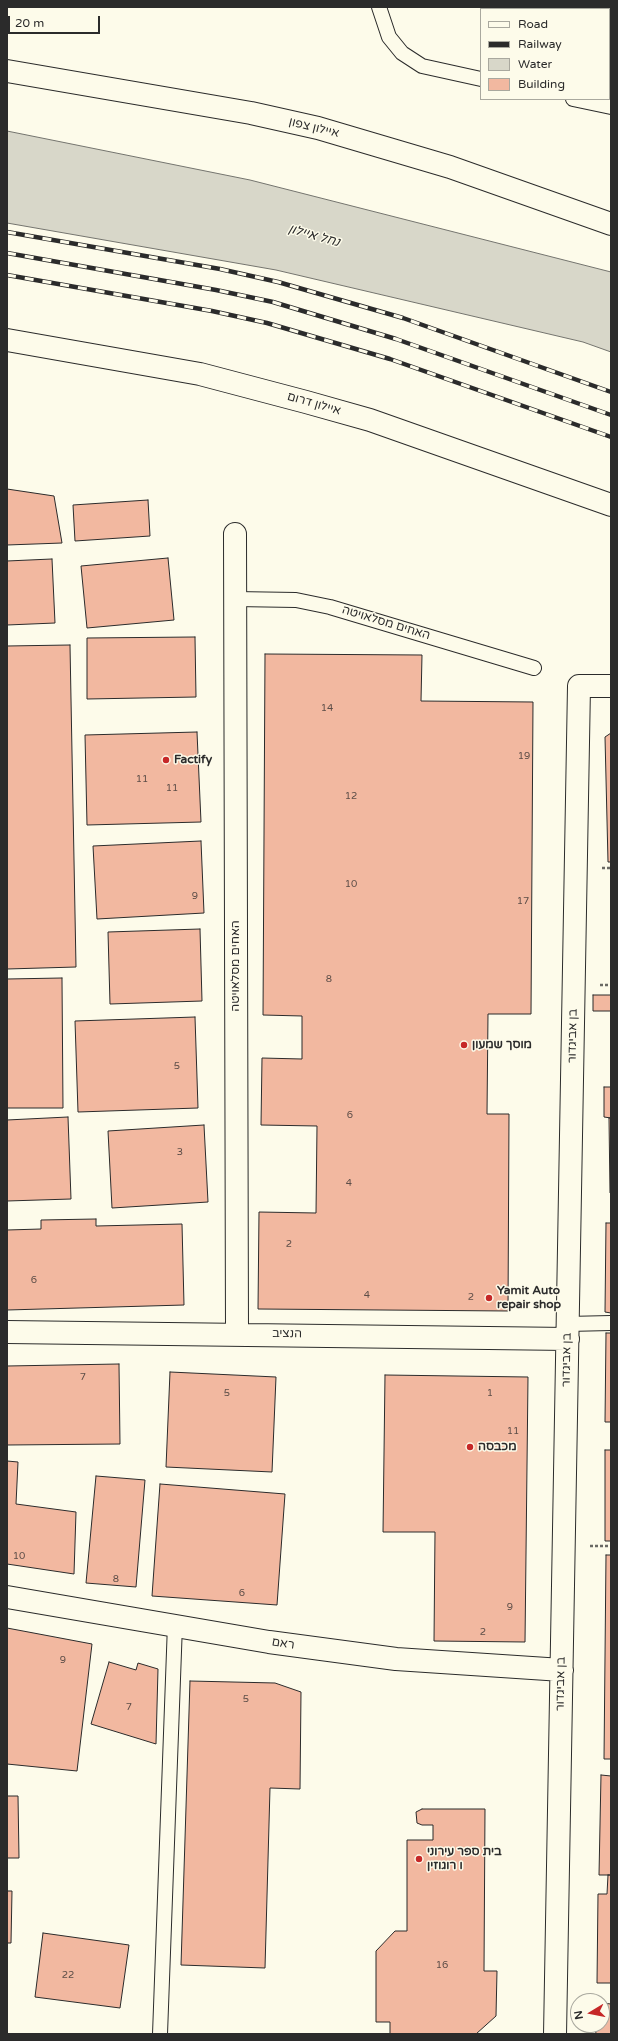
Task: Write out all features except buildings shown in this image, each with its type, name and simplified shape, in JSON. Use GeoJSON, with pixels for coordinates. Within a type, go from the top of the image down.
{"type":"FeatureCollection","features":[{"type":"Feature","properties":{"kind":"main road","name":"איילון צפון"},"geometry":{"type":"LineString","coordinates":[[7,71],[251,113],[318,128],[450,167],[611,224]]}},
{"type":"Feature","properties":{"kind":"main road","name":"איילון דרום"},"geometry":{"type":"LineString","coordinates":[[7,340],[200,374],[306,402],[370,420],[611,505]]}},
{"type":"Feature","properties":{"kind":"main road","name":"האחים מסלאויטה"},"geometry":{"type":"LineString","coordinates":[[235,534],[237,1333]]}},
{"type":"Feature","properties":{"kind":"main road","name":"בן אביגדור"},"geometry":{"type":"LineString","coordinates":[[555,2034],[579,686],[611,686]]}},
{"type":"Feature","properties":{"kind":"main road","name":"הנציב"},"geometry":{"type":"LineString","coordinates":[[7,1332],[237,1333],[568,1331]]}},
{"type":"Feature","properties":{"kind":"main road","name":"ראם"},"geometry":{"type":"LineString","coordinates":[[7,1597],[175,1624],[269,1642],[396,1660],[562,1670]]}},
{"type":"Feature","properties":{"kind":"lane"},"geometry":{"type":"LineString","coordinates":[[379,7],[389,37],[402,53],[422,66],[480,79]]}},
{"type":"Feature","properties":{"kind":"lane"},"geometry":{"type":"LineString","coordinates":[[578,100],[611,107]]}},
{"type":"Feature","properties":{"kind":"lane","name":"האחים מסלאויטה"},"geometry":{"type":"LineString","coordinates":[[235,599],[296,600],[330,607],[534,668]]}},
{"type":"Feature","properties":{"kind":"lane"},"geometry":{"type":"LineString","coordinates":[[568,1331],[611,1323]]}},
{"type":"Feature","properties":{"kind":"lane"},"geometry":{"type":"LineString","coordinates":[[160,2034],[175,1624]]}},
{"type":"Feature","properties":{"kind":"water","name":"נחל איילון"},"geometry":{"type":"Polygon","coordinates":[[[7,131],[250,180],[611,272],[611,352],[583,342],[276,270],[7,223],[7,131]]]}},
{"type":"Feature","properties":{"kind":"railway"},"geometry":{"type":"LineString","coordinates":[[7,232],[220,269],[278,282],[403,318],[611,392]]}},
{"type":"Feature","properties":{"kind":"railway"},"geometry":{"type":"LineString","coordinates":[[7,253],[216,290],[273,302],[396,339],[611,415]]}},
{"type":"Feature","properties":{"kind":"railway"},"geometry":{"type":"LineString","coordinates":[[7,275],[212,311],[267,323],[390,359],[611,437]]}},
{"type":"Feature","properties":{"kind":"place","name":"Factify"},"geometry":{"type":"Point","coordinates":[166,760]}},
{"type":"Feature","properties":{"kind":"place","name":"מוסך שמעון"},"geometry":{"type":"Point","coordinates":[464,1045]}},
{"type":"Feature","properties":{"kind":"place","name":"Yamit Auto repair shop"},"geometry":{"type":"Point","coordinates":[489,1298]}},
{"type":"Feature","properties":{"kind":"place","name":"מכבסה"},"geometry":{"type":"Point","coordinates":[470,1447]}},
{"type":"Feature","properties":{"kind":"place","name":"בית ספר עירוני ו רוגוזין"},"geometry":{"type":"Point","coordinates":[419,1859]}}]}
